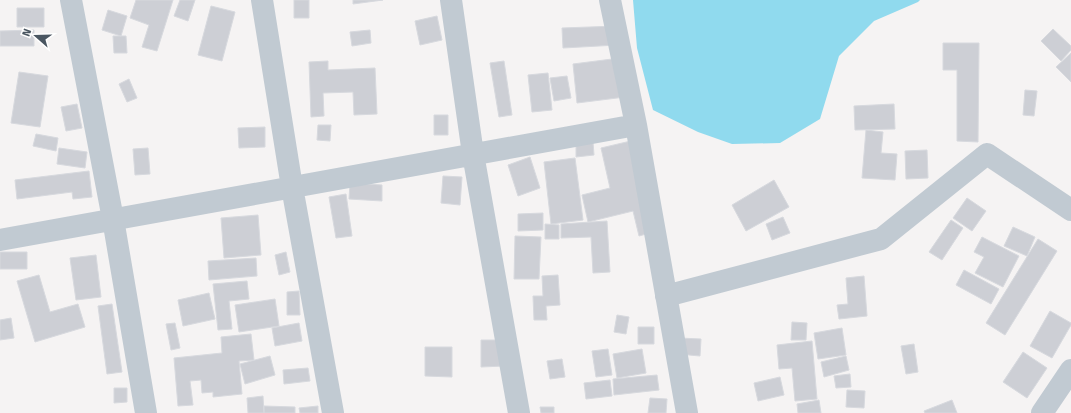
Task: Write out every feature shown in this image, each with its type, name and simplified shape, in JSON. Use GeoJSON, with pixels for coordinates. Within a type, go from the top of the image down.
{"type":"FeatureCollection","features":[{"type":"Feature","properties":{"kind":"street"},"geometry":{"type":"LineString","coordinates":[[71,0],[113,219],[146,413]]}},
{"type":"Feature","properties":{"kind":"street"},"geometry":{"type":"LineString","coordinates":[[262,0],[292,187],[333,413]]}},
{"type":"Feature","properties":{"kind":"street"},"geometry":{"type":"LineString","coordinates":[[451,0],[473,154],[519,413]]}},
{"type":"Feature","properties":{"kind":"street"},"geometry":{"type":"LineString","coordinates":[[610,0],[636,124],[687,413]]}},
{"type":"Feature","properties":{"kind":"street"},"geometry":{"type":"LineString","coordinates":[[0,240],[636,124]]}},
{"type":"Feature","properties":{"kind":"street"},"geometry":{"type":"LineString","coordinates":[[666,296],[881,238],[987,154],[1071,210]]}},
{"type":"Feature","properties":{"kind":"street"},"geometry":{"type":"LineString","coordinates":[[1042,413],[1071,370]]}},
{"type":"Feature","properties":{"kind":"water"},"geometry":{"type":"Polygon","coordinates":[[[633,0],[920,0],[874,21],[839,56],[820,119],[780,143],[732,144],[698,132],[653,110],[637,48],[633,0]]]}},
{"type":"Feature","properties":{"kind":"building"},"geometry":{"type":"Polygon","coordinates":[[[136,0],[173,0],[157,51],[142,47],[149,25],[130,18],[136,0]]]}},
{"type":"Feature","properties":{"kind":"building"},"geometry":{"type":"Polygon","coordinates":[[[180,0],[195,0],[188,21],[174,16],[180,0]]]}},
{"type":"Feature","properties":{"kind":"building"},"geometry":{"type":"Polygon","coordinates":[[[294,0],[309,0],[309,18],[294,18],[294,0]]]}},
{"type":"Feature","properties":{"kind":"building"},"geometry":{"type":"Polygon","coordinates":[[[353,0],[383,0],[353,4],[353,0]]]}},
{"type":"Feature","properties":{"kind":"building"},"geometry":{"type":"Polygon","coordinates":[[[211,6],[235,12],[222,61],[198,55],[211,6]]]}},
{"type":"Feature","properties":{"kind":"building"},"geometry":{"type":"Polygon","coordinates":[[[17,8],[44,8],[44,27],[17,27],[17,8]]]}},
{"type":"Feature","properties":{"kind":"building"},"geometry":{"type":"Polygon","coordinates":[[[108,10],[127,16],[121,36],[102,30],[108,10]]]}},
{"type":"Feature","properties":{"kind":"building"},"geometry":{"type":"Polygon","coordinates":[[[437,16],[442,40],[420,45],[415,21],[437,16]]]}},
{"type":"Feature","properties":{"kind":"building"},"geometry":{"type":"Polygon","coordinates":[[[617,26],[617,45],[563,48],[562,28],[617,26]]]}},
{"type":"Feature","properties":{"kind":"building"},"geometry":{"type":"Polygon","coordinates":[[[1053,29],[1071,46],[1071,50],[1061,61],[1041,41],[1053,29]]]}},
{"type":"Feature","properties":{"kind":"building"},"geometry":{"type":"Polygon","coordinates":[[[34,30],[34,46],[0,46],[0,31],[34,30]]]}},
{"type":"Feature","properties":{"kind":"building"},"geometry":{"type":"Polygon","coordinates":[[[370,30],[371,43],[352,46],[350,32],[370,30]]]}},
{"type":"Feature","properties":{"kind":"building"},"geometry":{"type":"Polygon","coordinates":[[[113,36],[126,36],[127,53],[114,53],[113,36]]]}},
{"type":"Feature","properties":{"kind":"building"},"geometry":{"type":"Polygon","coordinates":[[[943,43],[979,43],[978,142],[957,141],[957,70],[943,70],[943,43]]]}},
{"type":"Feature","properties":{"kind":"building"},"geometry":{"type":"Polygon","coordinates":[[[1071,53],[1071,82],[1056,67],[1071,53]]]}},
{"type":"Feature","properties":{"kind":"building"},"geometry":{"type":"Polygon","coordinates":[[[620,58],[625,97],[577,103],[573,64],[620,58]]]}},
{"type":"Feature","properties":{"kind":"building"},"geometry":{"type":"Polygon","coordinates":[[[328,61],[328,70],[375,68],[377,114],[354,115],[353,92],[323,93],[324,116],[311,117],[309,62],[328,61]]]}},
{"type":"Feature","properties":{"kind":"building"},"geometry":{"type":"Polygon","coordinates":[[[504,61],[512,115],[499,117],[490,63],[504,61]]]}},
{"type":"Feature","properties":{"kind":"building"},"geometry":{"type":"Polygon","coordinates":[[[19,72],[48,76],[40,127],[11,123],[19,72]]]}},
{"type":"Feature","properties":{"kind":"building"},"geometry":{"type":"Polygon","coordinates":[[[548,73],[552,110],[532,112],[528,75],[548,73]]]}},
{"type":"Feature","properties":{"kind":"building"},"geometry":{"type":"Polygon","coordinates":[[[567,76],[571,98],[554,101],[550,78],[567,76]]]}},
{"type":"Feature","properties":{"kind":"building"},"geometry":{"type":"Polygon","coordinates":[[[129,79],[137,98],[127,102],[119,84],[129,79]]]}},
{"type":"Feature","properties":{"kind":"building"},"geometry":{"type":"Polygon","coordinates":[[[1025,90],[1037,91],[1034,116],[1023,115],[1025,90]]]}},
{"type":"Feature","properties":{"kind":"building"},"geometry":{"type":"Polygon","coordinates":[[[77,104],[82,128],[66,131],[61,107],[77,104]]]}},
{"type":"Feature","properties":{"kind":"building"},"geometry":{"type":"Polygon","coordinates":[[[894,104],[895,129],[855,130],[854,106],[894,104]]]}},
{"type":"Feature","properties":{"kind":"building"},"geometry":{"type":"Polygon","coordinates":[[[434,115],[448,115],[448,135],[434,135],[434,115]]]}},
{"type":"Feature","properties":{"kind":"building"},"geometry":{"type":"Polygon","coordinates":[[[318,125],[331,125],[330,141],[317,140],[318,125]]]}},
{"type":"Feature","properties":{"kind":"building"},"geometry":{"type":"Polygon","coordinates":[[[265,127],[265,147],[239,148],[238,128],[265,127]]]}},
{"type":"Feature","properties":{"kind":"building"},"geometry":{"type":"Polygon","coordinates":[[[866,130],[883,132],[881,153],[897,154],[895,180],[862,178],[866,130]]]}},
{"type":"Feature","properties":{"kind":"building"},"geometry":{"type":"Polygon","coordinates":[[[36,134],[58,138],[56,151],[33,146],[36,134]]]}},
{"type":"Feature","properties":{"kind":"building"},"geometry":{"type":"Polygon","coordinates":[[[635,140],[657,231],[639,236],[633,211],[588,222],[582,195],[610,188],[601,148],[635,140]]]}},
{"type":"Feature","properties":{"kind":"building"},"geometry":{"type":"Polygon","coordinates":[[[593,142],[594,155],[576,157],[576,143],[593,142]]]}},
{"type":"Feature","properties":{"kind":"building"},"geometry":{"type":"Polygon","coordinates":[[[59,148],[87,152],[85,168],[57,164],[59,148]]]}},
{"type":"Feature","properties":{"kind":"building"},"geometry":{"type":"Polygon","coordinates":[[[148,148],[150,174],[135,175],[133,149],[148,148]]]}},
{"type":"Feature","properties":{"kind":"building"},"geometry":{"type":"Polygon","coordinates":[[[927,150],[928,178],[906,179],[905,151],[927,150]]]}},
{"type":"Feature","properties":{"kind":"building"},"geometry":{"type":"Polygon","coordinates":[[[530,157],[540,188],[518,196],[508,165],[530,157]]]}},
{"type":"Feature","properties":{"kind":"building"},"geometry":{"type":"Polygon","coordinates":[[[575,158],[583,220],[551,224],[544,162],[575,158]]]}},
{"type":"Feature","properties":{"kind":"building"},"geometry":{"type":"Polygon","coordinates":[[[89,171],[92,197],[73,199],[72,192],[17,199],[15,180],[89,171]]]}},
{"type":"Feature","properties":{"kind":"building"},"geometry":{"type":"Polygon","coordinates":[[[443,176],[462,177],[460,205],[441,203],[443,176]]]}},
{"type":"Feature","properties":{"kind":"building"},"geometry":{"type":"Polygon","coordinates":[[[774,180],[789,207],[746,231],[732,205],[774,180]]]}},
{"type":"Feature","properties":{"kind":"building"},"geometry":{"type":"Polygon","coordinates":[[[350,183],[382,185],[382,201],[349,199],[350,183]]]}},
{"type":"Feature","properties":{"kind":"building"},"geometry":{"type":"Polygon","coordinates":[[[346,194],[352,236],[336,238],[329,197],[346,194]]]}},
{"type":"Feature","properties":{"kind":"building"},"geometry":{"type":"Polygon","coordinates":[[[967,198],[986,211],[972,231],[953,218],[967,198]]]}},
{"type":"Feature","properties":{"kind":"building"},"geometry":{"type":"Polygon","coordinates":[[[543,213],[543,230],[518,231],[518,214],[543,213]]]}},
{"type":"Feature","properties":{"kind":"building"},"geometry":{"type":"Polygon","coordinates":[[[258,215],[261,255],[224,258],[221,218],[258,215]]]}},
{"type":"Feature","properties":{"kind":"building"},"geometry":{"type":"Polygon","coordinates":[[[783,217],[790,233],[772,240],[766,224],[783,217]]]}},
{"type":"Feature","properties":{"kind":"building"},"geometry":{"type":"Polygon","coordinates":[[[951,220],[963,228],[942,260],[929,252],[951,220]]]}},
{"type":"Feature","properties":{"kind":"building"},"geometry":{"type":"Polygon","coordinates":[[[607,221],[610,272],[593,273],[591,237],[561,238],[561,224],[607,221]]]}},
{"type":"Feature","properties":{"kind":"building"},"geometry":{"type":"Polygon","coordinates":[[[545,224],[559,225],[559,239],[545,239],[545,224]]]}},
{"type":"Feature","properties":{"kind":"building"},"geometry":{"type":"Polygon","coordinates":[[[1013,227],[1035,237],[1027,256],[1004,246],[1013,227]]]}},
{"type":"Feature","properties":{"kind":"building"},"geometry":{"type":"Polygon","coordinates":[[[515,236],[541,237],[539,279],[514,279],[515,236]]]}},
{"type":"Feature","properties":{"kind":"building"},"geometry":{"type":"Polygon","coordinates":[[[982,237],[1019,256],[1003,287],[975,273],[984,257],[974,252],[982,237]]]}},
{"type":"Feature","properties":{"kind":"building"},"geometry":{"type":"Polygon","coordinates":[[[1038,239],[1057,251],[1005,335],[986,323],[1038,239]]]}},
{"type":"Feature","properties":{"kind":"building"},"geometry":{"type":"Polygon","coordinates":[[[0,252],[27,252],[27,269],[0,269],[0,252]]]}},
{"type":"Feature","properties":{"kind":"building"},"geometry":{"type":"Polygon","coordinates":[[[286,252],[290,272],[279,275],[275,255],[286,252]]]}},
{"type":"Feature","properties":{"kind":"building"},"geometry":{"type":"Polygon","coordinates":[[[96,255],[101,297],[76,300],[70,258],[96,255]]]}},
{"type":"Feature","properties":{"kind":"building"},"geometry":{"type":"Polygon","coordinates":[[[256,258],[257,276],[209,280],[208,261],[256,258]]]}},
{"type":"Feature","properties":{"kind":"building"},"geometry":{"type":"Polygon","coordinates":[[[964,270],[999,289],[991,304],[956,285],[964,270]]]}},
{"type":"Feature","properties":{"kind":"building"},"geometry":{"type":"Polygon","coordinates":[[[39,275],[50,312],[78,304],[85,327],[35,342],[17,281],[39,275]]]}},
{"type":"Feature","properties":{"kind":"building"},"geometry":{"type":"Polygon","coordinates":[[[558,275],[560,305],[546,306],[547,320],[534,320],[533,296],[543,296],[542,276],[558,275]]]}},
{"type":"Feature","properties":{"kind":"building"},"geometry":{"type":"Polygon","coordinates":[[[864,276],[867,316],[839,319],[837,305],[848,304],[846,278],[864,276]]]}},
{"type":"Feature","properties":{"kind":"building"},"geometry":{"type":"Polygon","coordinates":[[[247,281],[249,299],[229,301],[232,329],[218,330],[213,284],[247,281]]]}},
{"type":"Feature","properties":{"kind":"building"},"geometry":{"type":"Polygon","coordinates":[[[299,291],[300,315],[287,315],[287,292],[299,291]]]}},
{"type":"Feature","properties":{"kind":"building"},"geometry":{"type":"Polygon","coordinates":[[[209,293],[215,319],[183,326],[178,300],[209,293]]]}},
{"type":"Feature","properties":{"kind":"building"},"geometry":{"type":"Polygon","coordinates":[[[275,299],[279,326],[239,332],[235,305],[275,299]]]}},
{"type":"Feature","properties":{"kind":"building"},"geometry":{"type":"Polygon","coordinates":[[[112,304],[122,372],[107,374],[98,306],[112,304]]]}},
{"type":"Feature","properties":{"kind":"building"},"geometry":{"type":"Polygon","coordinates":[[[1050,311],[1071,323],[1052,358],[1030,346],[1050,311]]]}},
{"type":"Feature","properties":{"kind":"building"},"geometry":{"type":"Polygon","coordinates":[[[617,315],[629,317],[626,334],[614,332],[617,315]]]}},
{"type":"Feature","properties":{"kind":"building"},"geometry":{"type":"Polygon","coordinates":[[[11,318],[14,338],[0,340],[0,320],[11,318]]]}},
{"type":"Feature","properties":{"kind":"building"},"geometry":{"type":"Polygon","coordinates":[[[792,322],[807,323],[806,340],[791,340],[792,322]]]}},
{"type":"Feature","properties":{"kind":"building"},"geometry":{"type":"Polygon","coordinates":[[[175,323],[180,348],[171,350],[166,324],[175,323]]]}},
{"type":"Feature","properties":{"kind":"building"},"geometry":{"type":"Polygon","coordinates":[[[299,323],[302,341],[275,346],[272,328],[299,323]]]}},
{"type":"Feature","properties":{"kind":"building"},"geometry":{"type":"Polygon","coordinates":[[[638,327],[654,327],[654,344],[638,344],[638,327]]]}},
{"type":"Feature","properties":{"kind":"building"},"geometry":{"type":"Polygon","coordinates":[[[842,328],[846,355],[818,359],[814,333],[842,328]]]}},
{"type":"Feature","properties":{"kind":"building"},"geometry":{"type":"Polygon","coordinates":[[[251,334],[254,360],[239,361],[242,394],[213,397],[213,392],[202,393],[201,380],[190,381],[193,405],[178,406],[174,358],[222,353],[221,337],[251,334]]]}},
{"type":"Feature","properties":{"kind":"building"},"geometry":{"type":"Polygon","coordinates":[[[679,338],[701,339],[700,356],[678,354],[679,338]]]}},
{"type":"Feature","properties":{"kind":"building"},"geometry":{"type":"Polygon","coordinates":[[[481,340],[504,340],[504,366],[481,367],[481,340]]]}},
{"type":"Feature","properties":{"kind":"building"},"geometry":{"type":"Polygon","coordinates":[[[812,341],[817,399],[795,401],[792,368],[779,369],[777,345],[812,341]]]}},
{"type":"Feature","properties":{"kind":"building"},"geometry":{"type":"Polygon","coordinates":[[[914,344],[918,372],[906,374],[901,346],[914,344]]]}},
{"type":"Feature","properties":{"kind":"building"},"geometry":{"type":"Polygon","coordinates":[[[425,347],[452,347],[452,377],[425,376],[425,347]]]}},
{"type":"Feature","properties":{"kind":"building"},"geometry":{"type":"Polygon","coordinates":[[[608,349],[612,375],[596,377],[592,351],[608,349]]]}},
{"type":"Feature","properties":{"kind":"building"},"geometry":{"type":"Polygon","coordinates":[[[642,349],[646,373],[617,378],[613,354],[642,349]]]}},
{"type":"Feature","properties":{"kind":"building"},"geometry":{"type":"Polygon","coordinates":[[[1023,352],[1047,368],[1027,398],[1003,382],[1023,352]]]}},
{"type":"Feature","properties":{"kind":"building"},"geometry":{"type":"Polygon","coordinates":[[[270,356],[275,375],[245,384],[240,364],[270,356]]]}},
{"type":"Feature","properties":{"kind":"building"},"geometry":{"type":"Polygon","coordinates":[[[846,356],[849,370],[824,377],[821,362],[846,356]]]}},
{"type":"Feature","properties":{"kind":"building"},"geometry":{"type":"Polygon","coordinates":[[[562,359],[565,377],[550,379],[547,361],[562,359]]]}},
{"type":"Feature","properties":{"kind":"building"},"geometry":{"type":"Polygon","coordinates":[[[308,368],[310,381],[284,384],[283,370],[308,368]]]}},
{"type":"Feature","properties":{"kind":"building"},"geometry":{"type":"Polygon","coordinates":[[[850,374],[851,387],[836,388],[834,376],[850,374]]]}},
{"type":"Feature","properties":{"kind":"building"},"geometry":{"type":"Polygon","coordinates":[[[657,375],[659,390],[614,395],[613,379],[657,375]]]}},
{"type":"Feature","properties":{"kind":"building"},"geometry":{"type":"Polygon","coordinates":[[[780,377],[784,395],[758,401],[754,383],[780,377]]]}},
{"type":"Feature","properties":{"kind":"building"},"geometry":{"type":"Polygon","coordinates":[[[610,380],[612,396],[586,399],[584,383],[610,380]]]}},
{"type":"Feature","properties":{"kind":"building"},"geometry":{"type":"Polygon","coordinates":[[[114,388],[127,388],[127,402],[114,403],[114,388]]]}},
{"type":"Feature","properties":{"kind":"building"},"geometry":{"type":"Polygon","coordinates":[[[847,390],[865,391],[864,408],[846,407],[847,390]]]}},
{"type":"Feature","properties":{"kind":"building"},"geometry":{"type":"Polygon","coordinates":[[[263,396],[264,413],[248,413],[247,398],[263,396]]]}},
{"type":"Feature","properties":{"kind":"building"},"geometry":{"type":"Polygon","coordinates":[[[650,398],[667,399],[666,413],[648,413],[650,398]]]}},
{"type":"Feature","properties":{"kind":"building"},"geometry":{"type":"Polygon","coordinates":[[[819,400],[821,413],[798,413],[797,404],[819,400]]]}},
{"type":"Feature","properties":{"kind":"building"},"geometry":{"type":"Polygon","coordinates":[[[952,400],[957,413],[925,413],[924,411],[952,400]]]}},
{"type":"Feature","properties":{"kind":"building"},"geometry":{"type":"Polygon","coordinates":[[[264,406],[295,407],[295,413],[264,413],[264,406]]]}},
{"type":"Feature","properties":{"kind":"building"},"geometry":{"type":"Polygon","coordinates":[[[318,406],[318,413],[300,413],[299,408],[318,406]]]}},
{"type":"Feature","properties":{"kind":"building"},"geometry":{"type":"Polygon","coordinates":[[[540,407],[554,407],[554,413],[541,413],[540,407]]]}}]}
